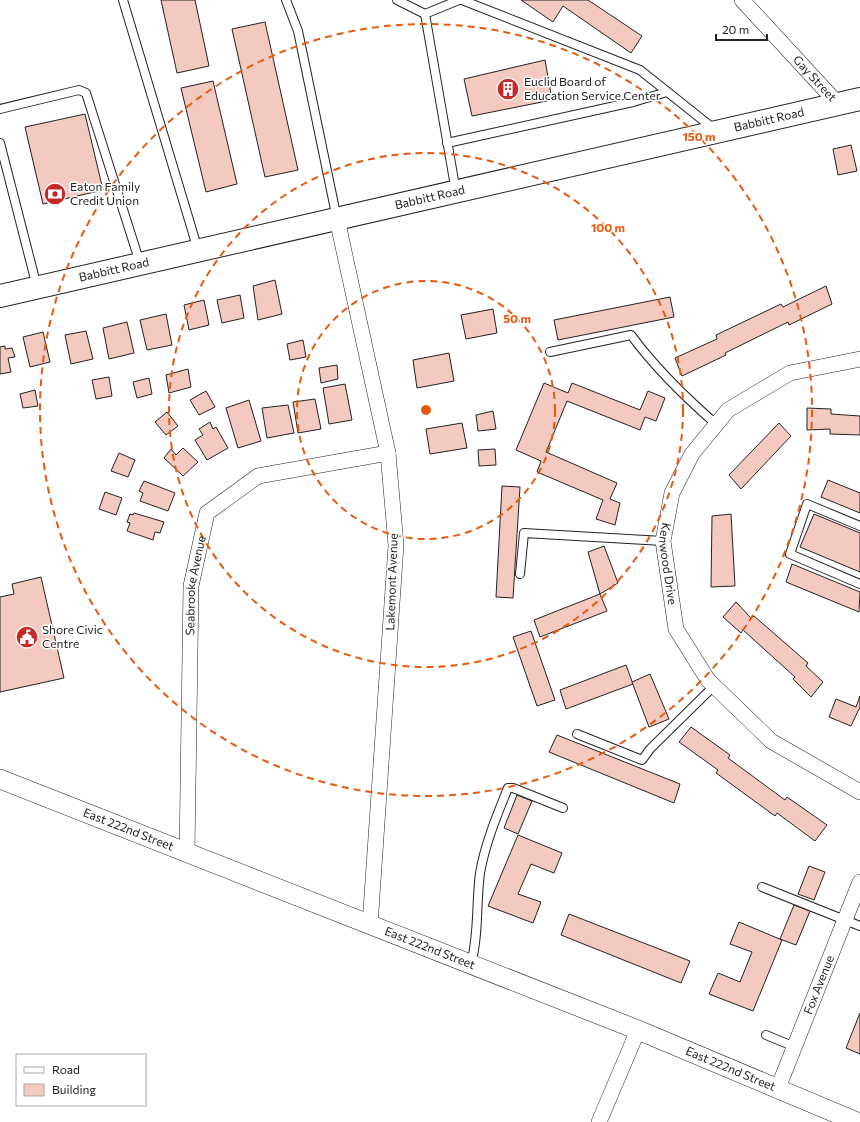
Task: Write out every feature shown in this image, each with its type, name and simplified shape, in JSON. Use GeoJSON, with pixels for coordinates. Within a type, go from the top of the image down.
{"type":"FeatureCollection","features":[{"type":"Feature","properties":{"kind":"main road","name":"Babbitt Road"},"geometry":{"type":"LineString","coordinates":[[0,296],[860,99]]}},
{"type":"Feature","properties":{"kind":"street","name":"Gay Street"},"geometry":{"type":"LineString","coordinates":[[742,0],[838,104]]}},
{"type":"Feature","properties":{"kind":"street","name":"Lakemont Avenue"},"geometry":{"type":"LineString","coordinates":[[337,220],[388,453],[396,545],[370,925]]}},
{"type":"Feature","properties":{"kind":"street","name":"Kenwood Drive"},"geometry":{"type":"LineString","coordinates":[[860,359],[790,372],[728,410],[692,454],[672,493],[662,541],[676,629],[708,680],[771,741],[860,792]]}},
{"type":"Feature","properties":{"kind":"street","name":"Seabrooke Avenue"},"geometry":{"type":"LineString","coordinates":[[187,853],[191,586],[207,513],[258,476],[388,453]]}},
{"type":"Feature","properties":{"kind":"street","name":"East 222nd Street"},"geometry":{"type":"LineString","coordinates":[[0,779],[638,1030],[857,1122]]}},
{"type":"Feature","properties":{"kind":"street","name":"Fox Avenue"},"geometry":{"type":"LineString","coordinates":[[778,1088],[860,882]]}},
{"type":"Feature","properties":{"kind":"street"},"geometry":{"type":"LineString","coordinates":[[599,1122],[638,1030]]}},
{"type":"Feature","properties":{"kind":"lane"},"geometry":{"type":"LineString","coordinates":[[123,0],[199,251]]}},
{"type":"Feature","properties":{"kind":"lane"},"geometry":{"type":"LineString","coordinates":[[286,0],[298,31],[337,220]]}},
{"type":"Feature","properties":{"kind":"lane"},"geometry":{"type":"LineString","coordinates":[[397,0],[425,14],[460,0],[640,70],[718,132]]}},
{"type":"Feature","properties":{"kind":"lane"},"geometry":{"type":"LineString","coordinates":[[425,14],[456,192]]}},
{"type":"Feature","properties":{"kind":"lane"},"geometry":{"type":"LineString","coordinates":[[0,109],[80,90],[86,93],[140,264]]}},
{"type":"Feature","properties":{"kind":"lane"},"geometry":{"type":"LineString","coordinates":[[448,143],[633,102],[667,92]]}},
{"type":"Feature","properties":{"kind":"lane"},"geometry":{"type":"LineString","coordinates":[[0,143],[37,288]]}},
{"type":"Feature","properties":{"kind":"lane"},"geometry":{"type":"LineString","coordinates":[[550,352],[631,335],[654,364],[686,398],[716,424]]}},
{"type":"Feature","properties":{"kind":"lane"},"geometry":{"type":"LineString","coordinates":[[860,526],[807,504],[790,554],[860,584]]}},
{"type":"Feature","properties":{"kind":"lane"},"geometry":{"type":"LineString","coordinates":[[520,574],[524,533],[662,541]]}},
{"type":"Feature","properties":{"kind":"lane"},"geometry":{"type":"LineString","coordinates":[[577,734],[642,760],[650,749],[714,686]]}},
{"type":"Feature","properties":{"kind":"lane"},"geometry":{"type":"LineString","coordinates":[[471,965],[476,945],[480,873],[495,821],[508,788],[513,788],[563,808]]}},
{"type":"Feature","properties":{"kind":"lane"},"geometry":{"type":"LineString","coordinates":[[762,887],[860,926]]}},
{"type":"Feature","properties":{"kind":"lane"},"geometry":{"type":"LineString","coordinates":[[766,1035],[795,1047]]}},
{"type":"Feature","properties":{"kind":"building"},"geometry":{"type":"Polygon","coordinates":[[[161,0],[195,0],[209,66],[177,73],[161,0]]]}},
{"type":"Feature","properties":{"kind":"building"},"geometry":{"type":"Polygon","coordinates":[[[521,0],[588,0],[642,36],[631,53],[563,6],[553,22],[521,0]]]}},
{"type":"Feature","properties":{"kind":"building"},"geometry":{"type":"Polygon","coordinates":[[[265,22],[298,170],[265,177],[232,29],[265,22]]]}},
{"type":"Feature","properties":{"kind":"building","name":"Euclid Board of Education Service Center"},"geometry":{"type":"Polygon","coordinates":[[[545,60],[552,100],[472,116],[464,79],[545,60]]]}},
{"type":"Feature","properties":{"kind":"building"},"geometry":{"type":"Polygon","coordinates":[[[213,81],[237,184],[206,192],[181,88],[213,81]]]}},
{"type":"Feature","properties":{"kind":"building"},"geometry":{"type":"Polygon","coordinates":[[[85,114],[103,190],[43,204],[25,127],[85,114]]]}},
{"type":"Feature","properties":{"kind":"building"},"geometry":{"type":"Polygon","coordinates":[[[851,145],[857,171],[838,175],[833,149],[851,145]]]}},
{"type":"Feature","properties":{"kind":"building"},"geometry":{"type":"Polygon","coordinates":[[[275,280],[282,314],[258,320],[253,286],[275,280]]]}},
{"type":"Feature","properties":{"kind":"building"},"geometry":{"type":"Polygon","coordinates":[[[826,286],[832,304],[789,325],[788,322],[725,353],[726,355],[682,376],[675,358],[717,339],[716,335],[781,304],[783,307],[826,286]]]}},
{"type":"Feature","properties":{"kind":"building"},"geometry":{"type":"Polygon","coordinates":[[[240,295],[244,318],[222,323],[217,300],[240,295]]]}},
{"type":"Feature","properties":{"kind":"building"},"geometry":{"type":"Polygon","coordinates":[[[670,297],[674,317],[558,340],[554,320],[670,297]]]}},
{"type":"Feature","properties":{"kind":"building"},"geometry":{"type":"Polygon","coordinates":[[[204,300],[209,325],[189,330],[184,305],[204,300]]]}},
{"type":"Feature","properties":{"kind":"building"},"geometry":{"type":"Polygon","coordinates":[[[493,309],[497,333],[466,339],[461,315],[493,309]]]}},
{"type":"Feature","properties":{"kind":"building"},"geometry":{"type":"Polygon","coordinates":[[[166,314],[172,345],[147,350],[140,320],[166,314]]]}},
{"type":"Feature","properties":{"kind":"building"},"geometry":{"type":"Polygon","coordinates":[[[127,322],[134,353],[109,359],[103,328],[127,322]]]}},
{"type":"Feature","properties":{"kind":"building"},"geometry":{"type":"Polygon","coordinates":[[[86,331],[93,359],[71,364],[65,335],[86,331]]]}},
{"type":"Feature","properties":{"kind":"building"},"geometry":{"type":"Polygon","coordinates":[[[43,332],[50,362],[30,367],[23,337],[43,332]]]}},
{"type":"Feature","properties":{"kind":"building"},"geometry":{"type":"Polygon","coordinates":[[[303,340],[306,357],[290,360],[287,344],[303,340]]]}},
{"type":"Feature","properties":{"kind":"building"},"geometry":{"type":"Polygon","coordinates":[[[5,346],[5,349],[12,348],[15,357],[8,358],[11,372],[0,374],[0,347],[5,346]]]}},
{"type":"Feature","properties":{"kind":"building"},"geometry":{"type":"Polygon","coordinates":[[[449,353],[454,381],[417,388],[413,360],[449,353]]]}},
{"type":"Feature","properties":{"kind":"building"},"geometry":{"type":"Polygon","coordinates":[[[337,365],[338,379],[321,383],[319,368],[337,365]]]}},
{"type":"Feature","properties":{"kind":"building"},"geometry":{"type":"Polygon","coordinates":[[[188,369],[191,387],[169,393],[166,375],[188,369]]]}},
{"type":"Feature","properties":{"kind":"building"},"geometry":{"type":"Polygon","coordinates":[[[109,377],[112,396],[96,399],[92,380],[109,377]]]}},
{"type":"Feature","properties":{"kind":"building"},"geometry":{"type":"Polygon","coordinates":[[[149,378],[152,394],[137,398],[133,382],[149,378]]]}},
{"type":"Feature","properties":{"kind":"building"},"geometry":{"type":"Polygon","coordinates":[[[544,383],[568,393],[572,383],[640,410],[648,391],[665,398],[656,421],[645,417],[640,430],[567,401],[546,452],[617,483],[610,499],[620,503],[615,525],[596,519],[603,500],[537,472],[541,461],[516,450],[544,383]]]}},
{"type":"Feature","properties":{"kind":"building"},"geometry":{"type":"Polygon","coordinates":[[[345,384],[352,420],[329,424],[323,388],[345,384]]]}},
{"type":"Feature","properties":{"kind":"building"},"geometry":{"type":"Polygon","coordinates":[[[35,390],[38,406],[23,408],[20,394],[35,390]]]}},
{"type":"Feature","properties":{"kind":"building"},"geometry":{"type":"Polygon","coordinates":[[[206,391],[215,407],[199,415],[190,400],[206,391]]]}},
{"type":"Feature","properties":{"kind":"building"},"geometry":{"type":"Polygon","coordinates":[[[315,399],[321,429],[298,433],[293,402],[315,399]]]}},
{"type":"Feature","properties":{"kind":"building"},"geometry":{"type":"Polygon","coordinates":[[[249,400],[261,441],[238,448],[226,408],[249,400]]]}},
{"type":"Feature","properties":{"kind":"building"},"geometry":{"type":"Polygon","coordinates":[[[288,405],[294,433],[267,438],[262,408],[288,405]]]}},
{"type":"Feature","properties":{"kind":"building"},"geometry":{"type":"Polygon","coordinates":[[[807,408],[831,409],[831,414],[860,416],[860,435],[830,434],[830,429],[807,430],[807,408]]]}},
{"type":"Feature","properties":{"kind":"building"},"geometry":{"type":"Polygon","coordinates":[[[493,411],[496,429],[478,431],[476,415],[493,411]]]}},
{"type":"Feature","properties":{"kind":"building"},"geometry":{"type":"Polygon","coordinates":[[[167,412],[178,426],[166,435],[155,422],[167,412]]]}},
{"type":"Feature","properties":{"kind":"building"},"geometry":{"type":"Polygon","coordinates":[[[210,422],[213,429],[216,427],[228,448],[207,460],[195,440],[203,435],[199,429],[210,422]]]}},
{"type":"Feature","properties":{"kind":"building"},"geometry":{"type":"Polygon","coordinates":[[[462,423],[467,448],[430,454],[426,429],[462,423]]]}},
{"type":"Feature","properties":{"kind":"building"},"geometry":{"type":"Polygon","coordinates":[[[779,423],[791,436],[741,489],[729,475],[779,423]]]}},
{"type":"Feature","properties":{"kind":"building"},"geometry":{"type":"Polygon","coordinates":[[[183,448],[198,462],[183,476],[164,458],[171,449],[176,455],[183,448]]]}},
{"type":"Feature","properties":{"kind":"building"},"geometry":{"type":"Polygon","coordinates":[[[495,449],[496,465],[479,466],[478,450],[495,449]]]}},
{"type":"Feature","properties":{"kind":"building"},"geometry":{"type":"Polygon","coordinates":[[[119,453],[135,460],[128,477],[111,471],[119,453]]]}},
{"type":"Feature","properties":{"kind":"building"},"geometry":{"type":"Polygon","coordinates":[[[828,480],[860,493],[860,513],[821,497],[828,480]]]}},
{"type":"Feature","properties":{"kind":"building"},"geometry":{"type":"Polygon","coordinates":[[[144,481],[175,493],[168,511],[140,501],[143,493],[139,491],[144,481]]]}},
{"type":"Feature","properties":{"kind":"building"},"geometry":{"type":"Polygon","coordinates":[[[502,486],[520,487],[513,598],[496,597],[502,486]]]}},
{"type":"Feature","properties":{"kind":"building"},"geometry":{"type":"Polygon","coordinates":[[[105,492],[122,498],[116,515],[99,509],[105,492]]]}},
{"type":"Feature","properties":{"kind":"building"},"geometry":{"type":"Polygon","coordinates":[[[134,513],[164,522],[160,533],[155,532],[153,540],[127,531],[130,523],[127,522],[130,514],[133,515],[134,513]]]}},
{"type":"Feature","properties":{"kind":"building"},"geometry":{"type":"Polygon","coordinates":[[[731,514],[735,586],[711,587],[712,516],[731,514]]]}},
{"type":"Feature","properties":{"kind":"building"},"geometry":{"type":"Polygon","coordinates":[[[814,514],[860,533],[860,572],[800,547],[814,514]]]}},
{"type":"Feature","properties":{"kind":"building"},"geometry":{"type":"Polygon","coordinates":[[[604,546],[618,583],[600,594],[588,552],[604,546]]]}},
{"type":"Feature","properties":{"kind":"building"},"geometry":{"type":"Polygon","coordinates":[[[792,564],[860,592],[859,612],[786,582],[792,564]]]}},
{"type":"Feature","properties":{"kind":"building","name":"Shore Civic Centre"},"geometry":{"type":"Polygon","coordinates":[[[41,577],[64,678],[0,692],[0,597],[14,594],[12,584],[41,577]]]}},
{"type":"Feature","properties":{"kind":"building"},"geometry":{"type":"Polygon","coordinates":[[[600,594],[607,611],[540,637],[534,620],[600,594]]]}},
{"type":"Feature","properties":{"kind":"building"},"geometry":{"type":"Polygon","coordinates":[[[736,602],[751,618],[754,616],[808,663],[806,666],[823,682],[811,697],[793,679],[795,677],[743,630],[741,633],[723,617],[736,602]]]}},
{"type":"Feature","properties":{"kind":"building"},"geometry":{"type":"Polygon","coordinates":[[[531,631],[555,700],[537,706],[513,637],[531,631]]]}},
{"type":"Feature","properties":{"kind":"building"},"geometry":{"type":"Polygon","coordinates":[[[626,665],[633,684],[566,709],[560,690],[626,665]]]}},
{"type":"Feature","properties":{"kind":"building"},"geometry":{"type":"Polygon","coordinates":[[[650,674],[669,719],[649,727],[632,682],[650,674]]]}},
{"type":"Feature","properties":{"kind":"building"},"geometry":{"type":"Polygon","coordinates":[[[860,696],[860,709],[851,726],[829,717],[836,699],[856,707],[860,696]]]}},
{"type":"Feature","properties":{"kind":"building"},"geometry":{"type":"Polygon","coordinates":[[[691,727],[730,755],[728,758],[785,800],[787,797],[827,825],[815,841],[777,813],[775,816],[716,773],[718,770],[679,742],[691,727]]]}},
{"type":"Feature","properties":{"kind":"building"},"geometry":{"type":"Polygon","coordinates":[[[557,735],[680,784],[674,803],[549,752],[557,735]]]}},
{"type":"Feature","properties":{"kind":"building"},"geometry":{"type":"Polygon","coordinates":[[[517,795],[532,801],[518,834],[504,828],[517,795]]]}},
{"type":"Feature","properties":{"kind":"building"},"geometry":{"type":"Polygon","coordinates":[[[518,835],[562,853],[554,873],[531,864],[518,894],[541,902],[533,923],[488,906],[518,835]]]}},
{"type":"Feature","properties":{"kind":"building"},"geometry":{"type":"Polygon","coordinates":[[[809,866],[825,872],[814,900],[798,894],[809,866]]]}},
{"type":"Feature","properties":{"kind":"building"},"geometry":{"type":"Polygon","coordinates":[[[794,905],[810,911],[796,945],[780,939],[794,905]]]}},
{"type":"Feature","properties":{"kind":"building"},"geometry":{"type":"Polygon","coordinates":[[[569,914],[690,961],[681,983],[561,935],[569,914]]]}},
{"type":"Feature","properties":{"kind":"building"},"geometry":{"type":"Polygon","coordinates":[[[739,922],[782,940],[753,1011],[709,994],[718,973],[740,982],[752,952],[730,944],[739,922]]]}},
{"type":"Feature","properties":{"kind":"building"},"geometry":{"type":"Polygon","coordinates":[[[860,1013],[860,1054],[846,1048],[860,1013]]]}},
{"type":"Feature","properties":{"kind":"place","name":"Euclid Board of Education Service Center"},"geometry":{"type":"Point","coordinates":[508,89]}},
{"type":"Feature","properties":{"kind":"place","name":"Eaton Family Credit Union"},"geometry":{"type":"Point","coordinates":[55,194]}},
{"type":"Feature","properties":{"kind":"place","name":"Shore Civic Centre"},"geometry":{"type":"Point","coordinates":[27,637]}}]}
